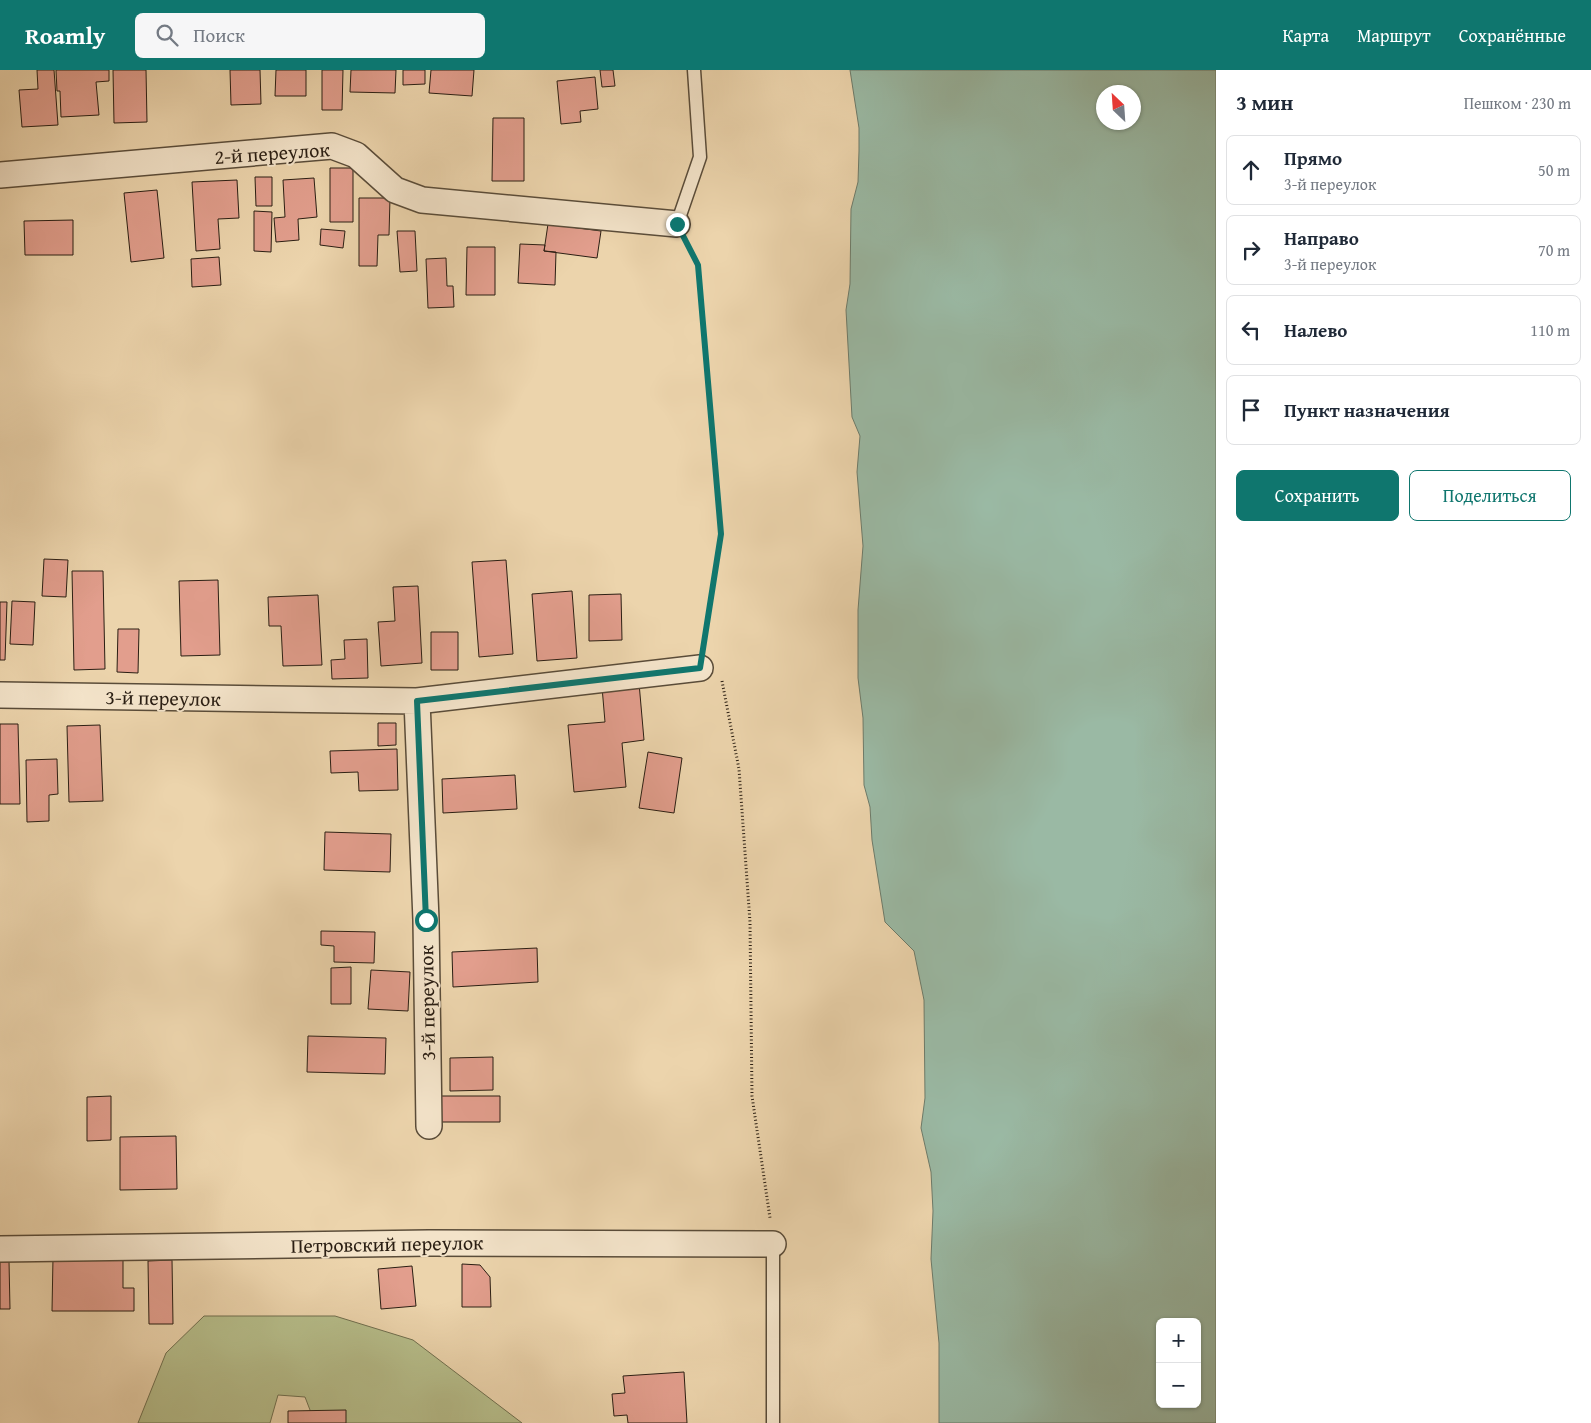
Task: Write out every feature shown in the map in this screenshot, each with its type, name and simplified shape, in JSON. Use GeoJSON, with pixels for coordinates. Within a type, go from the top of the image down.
{"type":"FeatureCollection","features":[{"type":"Feature","properties":{"kind":"street","name":"2-й переулок"},"geometry":{"type":"LineString","coordinates":[[0,175],[332,146],[356,154],[395,190],[422,200],[677,224]]}},
{"type":"Feature","properties":{"kind":"street","name":"3-й переулок"},"geometry":{"type":"LineString","coordinates":[[0,695],[417,701],[700,668]]}},
{"type":"Feature","properties":{"kind":"street","name":"3-й переулок"},"geometry":{"type":"LineString","coordinates":[[417,701],[426,920],[428,1126]]}},
{"type":"Feature","properties":{"kind":"street","name":"Петровский переулок"},"geometry":{"type":"LineString","coordinates":[[0,1249],[429,1243],[773,1244]]}},
{"type":"Feature","properties":{"kind":"lane"},"geometry":{"type":"LineString","coordinates":[[677,224],[700,157],[694,70]]}},
{"type":"Feature","properties":{"kind":"lane"},"geometry":{"type":"LineString","coordinates":[[773,1244],[773,1423]]}},
{"type":"Feature","properties":{"kind":"path"},"geometry":{"type":"LineString","coordinates":[[677,224],[698,265],[721,534],[700,668],[722,681],[739,769],[750,922],[752,1096],[773,1244]]}},
{"type":"Feature","properties":{"kind":"green space"},"geometry":{"type":"Polygon","coordinates":[[[204,1316],[335,1316],[413,1340],[522,1423],[315,1423],[305,1397],[278,1395],[270,1423],[138,1423],[166,1353],[204,1316]]]}},
{"type":"Feature","properties":{"kind":"shaded area"},"geometry":{"type":"Polygon","coordinates":[[[850,70],[1216,70],[1216,1423],[939,1423],[939,1343],[931,1259],[933,1211],[931,1172],[921,1128],[925,1098],[924,1000],[914,951],[885,922],[872,840],[870,807],[864,785],[863,718],[858,678],[858,610],[863,546],[857,472],[860,436],[852,417],[846,310],[850,284],[851,209],[858,182],[859,128],[850,70]]]}},
{"type":"Feature","properties":{"kind":"building"},"geometry":{"type":"Polygon","coordinates":[[[37,70],[54,70],[58,125],[22,127],[19,90],[38,89],[37,70]]]}},
{"type":"Feature","properties":{"kind":"building"},"geometry":{"type":"Polygon","coordinates":[[[56,70],[109,70],[109,81],[96,82],[99,115],[61,117],[60,91],[57,91],[56,70]]]}},
{"type":"Feature","properties":{"kind":"building"},"geometry":{"type":"Polygon","coordinates":[[[113,70],[146,70],[147,122],[114,123],[113,70]]]}},
{"type":"Feature","properties":{"kind":"building"},"geometry":{"type":"Polygon","coordinates":[[[230,70],[260,70],[261,104],[231,105],[230,70]]]}},
{"type":"Feature","properties":{"kind":"building"},"geometry":{"type":"Polygon","coordinates":[[[276,70],[306,70],[306,96],[275,96],[276,70]]]}},
{"type":"Feature","properties":{"kind":"building"},"geometry":{"type":"Polygon","coordinates":[[[322,70],[343,70],[342,110],[322,110],[322,70]]]}},
{"type":"Feature","properties":{"kind":"building"},"geometry":{"type":"Polygon","coordinates":[[[351,70],[396,70],[395,93],[350,92],[351,70]]]}},
{"type":"Feature","properties":{"kind":"building"},"geometry":{"type":"Polygon","coordinates":[[[403,70],[425,70],[425,84],[403,85],[403,70]]]}},
{"type":"Feature","properties":{"kind":"building"},"geometry":{"type":"Polygon","coordinates":[[[431,70],[474,70],[472,96],[429,93],[431,70]]]}},
{"type":"Feature","properties":{"kind":"building"},"geometry":{"type":"Polygon","coordinates":[[[600,70],[613,70],[615,86],[602,87],[600,70]]]}},
{"type":"Feature","properties":{"kind":"building"},"geometry":{"type":"Polygon","coordinates":[[[595,77],[598,109],[580,111],[581,122],[561,124],[557,81],[595,77]]]}},
{"type":"Feature","properties":{"kind":"building"},"geometry":{"type":"Polygon","coordinates":[[[493,118],[524,118],[524,181],[492,181],[493,118]]]}},
{"type":"Feature","properties":{"kind":"building"},"geometry":{"type":"Polygon","coordinates":[[[330,168],[353,168],[353,222],[330,222],[330,168]]]}},
{"type":"Feature","properties":{"kind":"building"},"geometry":{"type":"Polygon","coordinates":[[[255,177],[272,177],[272,206],[256,206],[255,177]]]}},
{"type":"Feature","properties":{"kind":"building"},"geometry":{"type":"Polygon","coordinates":[[[314,178],[317,217],[298,219],[299,240],[276,242],[274,218],[285,217],[283,180],[314,178]]]}},
{"type":"Feature","properties":{"kind":"building"},"geometry":{"type":"Polygon","coordinates":[[[237,180],[239,218],[218,219],[220,249],[196,251],[192,182],[237,180]]]}},
{"type":"Feature","properties":{"kind":"building"},"geometry":{"type":"Polygon","coordinates":[[[157,190],[164,258],[131,262],[124,193],[157,190]]]}},
{"type":"Feature","properties":{"kind":"building"},"geometry":{"type":"Polygon","coordinates":[[[359,198],[390,198],[389,235],[378,235],[377,266],[359,266],[359,198]]]}},
{"type":"Feature","properties":{"kind":"building"},"geometry":{"type":"Polygon","coordinates":[[[254,211],[272,212],[271,252],[254,251],[254,211]]]}},
{"type":"Feature","properties":{"kind":"building"},"geometry":{"type":"Polygon","coordinates":[[[73,220],[73,255],[25,255],[24,221],[73,220]]]}},
{"type":"Feature","properties":{"kind":"building"},"geometry":{"type":"Polygon","coordinates":[[[548,224],[601,231],[597,258],[544,251],[548,224]]]}},
{"type":"Feature","properties":{"kind":"building"},"geometry":{"type":"Polygon","coordinates":[[[321,229],[345,231],[343,248],[320,245],[321,229]]]}},
{"type":"Feature","properties":{"kind":"building"},"geometry":{"type":"Polygon","coordinates":[[[397,231],[415,231],[417,271],[400,272],[397,231]]]}},
{"type":"Feature","properties":{"kind":"building"},"geometry":{"type":"Polygon","coordinates":[[[520,244],[545,245],[544,251],[556,252],[555,285],[518,283],[520,244]]]}},
{"type":"Feature","properties":{"kind":"building"},"geometry":{"type":"Polygon","coordinates":[[[467,247],[495,247],[495,295],[466,295],[467,247]]]}},
{"type":"Feature","properties":{"kind":"building"},"geometry":{"type":"Polygon","coordinates":[[[219,257],[221,285],[192,287],[191,259],[219,257]]]}},
{"type":"Feature","properties":{"kind":"building"},"geometry":{"type":"Polygon","coordinates":[[[446,258],[447,286],[453,286],[454,307],[428,308],[426,259],[446,258]]]}},
{"type":"Feature","properties":{"kind":"building"},"geometry":{"type":"Polygon","coordinates":[[[44,559],[68,560],[66,597],[42,596],[44,559]]]}},
{"type":"Feature","properties":{"kind":"building"},"geometry":{"type":"Polygon","coordinates":[[[506,560],[513,654],[479,657],[472,562],[506,560]]]}},
{"type":"Feature","properties":{"kind":"building"},"geometry":{"type":"Polygon","coordinates":[[[72,571],[103,571],[105,669],[74,670],[72,571]]]}},
{"type":"Feature","properties":{"kind":"building"},"geometry":{"type":"Polygon","coordinates":[[[218,580],[220,655],[181,656],[179,581],[218,580]]]}},
{"type":"Feature","properties":{"kind":"building"},"geometry":{"type":"Polygon","coordinates":[[[418,586],[422,663],[381,666],[378,622],[395,621],[393,587],[418,586]]]}},
{"type":"Feature","properties":{"kind":"building"},"geometry":{"type":"Polygon","coordinates":[[[572,591],[577,658],[537,661],[532,594],[572,591]]]}},
{"type":"Feature","properties":{"kind":"building"},"geometry":{"type":"Polygon","coordinates":[[[621,594],[622,640],[589,641],[589,595],[621,594]]]}},
{"type":"Feature","properties":{"kind":"building"},"geometry":{"type":"Polygon","coordinates":[[[318,595],[322,665],[283,666],[281,626],[269,626],[268,597],[318,595]]]}},
{"type":"Feature","properties":{"kind":"building"},"geometry":{"type":"Polygon","coordinates":[[[12,601],[35,602],[33,645],[10,644],[12,601]]]}},
{"type":"Feature","properties":{"kind":"building"},"geometry":{"type":"Polygon","coordinates":[[[0,602],[7,602],[5,660],[0,660],[0,602]]]}},
{"type":"Feature","properties":{"kind":"building"},"geometry":{"type":"Polygon","coordinates":[[[118,629],[139,629],[138,673],[117,672],[118,629]]]}},
{"type":"Feature","properties":{"kind":"building"},"geometry":{"type":"Polygon","coordinates":[[[431,632],[458,632],[458,670],[431,670],[431,632]]]}},
{"type":"Feature","properties":{"kind":"building"},"geometry":{"type":"Polygon","coordinates":[[[367,639],[368,678],[332,679],[331,660],[345,659],[344,640],[367,639]]]}},
{"type":"Feature","properties":{"kind":"building"},"geometry":{"type":"Polygon","coordinates":[[[639,683],[644,740],[622,743],[626,787],[574,792],[568,725],[605,722],[602,687],[639,683]]]}},
{"type":"Feature","properties":{"kind":"building"},"geometry":{"type":"Polygon","coordinates":[[[378,723],[396,723],[396,745],[378,746],[378,723]]]}},
{"type":"Feature","properties":{"kind":"building"},"geometry":{"type":"Polygon","coordinates":[[[0,724],[18,724],[20,804],[0,804],[0,724]]]}},
{"type":"Feature","properties":{"kind":"building"},"geometry":{"type":"Polygon","coordinates":[[[100,725],[103,801],[69,802],[67,726],[100,725]]]}},
{"type":"Feature","properties":{"kind":"building"},"geometry":{"type":"Polygon","coordinates":[[[397,749],[398,790],[359,791],[358,772],[331,773],[330,751],[397,749]]]}},
{"type":"Feature","properties":{"kind":"building"},"geometry":{"type":"Polygon","coordinates":[[[648,752],[682,758],[674,813],[639,808],[648,752]]]}},
{"type":"Feature","properties":{"kind":"building"},"geometry":{"type":"Polygon","coordinates":[[[57,759],[58,794],[49,795],[49,821],[27,822],[26,760],[57,759]]]}},
{"type":"Feature","properties":{"kind":"building"},"geometry":{"type":"Polygon","coordinates":[[[515,775],[517,809],[443,813],[442,779],[515,775]]]}},
{"type":"Feature","properties":{"kind":"building"},"geometry":{"type":"Polygon","coordinates":[[[325,832],[391,834],[390,872],[324,870],[325,832]]]}},
{"type":"Feature","properties":{"kind":"building"},"geometry":{"type":"Polygon","coordinates":[[[321,931],[375,932],[374,963],[334,962],[334,946],[321,945],[321,931]]]}},
{"type":"Feature","properties":{"kind":"building"},"geometry":{"type":"Polygon","coordinates":[[[537,948],[538,982],[453,987],[452,952],[537,948]]]}},
{"type":"Feature","properties":{"kind":"building"},"geometry":{"type":"Polygon","coordinates":[[[351,967],[351,1004],[331,1004],[331,968],[351,967]]]}},
{"type":"Feature","properties":{"kind":"building"},"geometry":{"type":"Polygon","coordinates":[[[371,970],[410,972],[408,1011],[368,1009],[371,970]]]}},
{"type":"Feature","properties":{"kind":"building"},"geometry":{"type":"Polygon","coordinates":[[[308,1036],[386,1038],[385,1074],[307,1072],[308,1036]]]}},
{"type":"Feature","properties":{"kind":"building"},"geometry":{"type":"Polygon","coordinates":[[[493,1057],[493,1090],[450,1091],[450,1058],[493,1057]]]}},
{"type":"Feature","properties":{"kind":"building"},"geometry":{"type":"Polygon","coordinates":[[[111,1096],[111,1140],[87,1141],[87,1097],[111,1096]]]}},
{"type":"Feature","properties":{"kind":"building"},"geometry":{"type":"Polygon","coordinates":[[[438,1096],[500,1096],[500,1122],[438,1122],[438,1096]]]}},
{"type":"Feature","properties":{"kind":"building"},"geometry":{"type":"Polygon","coordinates":[[[176,1136],[177,1189],[120,1190],[120,1137],[176,1136]]]}},
{"type":"Feature","properties":{"kind":"building"},"geometry":{"type":"Polygon","coordinates":[[[53,1258],[123,1258],[123,1288],[134,1288],[134,1311],[52,1311],[53,1258]]]}},
{"type":"Feature","properties":{"kind":"building"},"geometry":{"type":"Polygon","coordinates":[[[172,1260],[173,1324],[149,1324],[148,1261],[172,1260]]]}},
{"type":"Feature","properties":{"kind":"building"},"geometry":{"type":"Polygon","coordinates":[[[0,1261],[9,1261],[10,1309],[0,1309],[0,1261]]]}},
{"type":"Feature","properties":{"kind":"building"},"geometry":{"type":"Polygon","coordinates":[[[462,1264],[480,1265],[490,1277],[491,1307],[462,1307],[462,1264]]]}},
{"type":"Feature","properties":{"kind":"building"},"geometry":{"type":"Polygon","coordinates":[[[412,1266],[416,1306],[381,1309],[378,1269],[412,1266]]]}},
{"type":"Feature","properties":{"kind":"building"},"geometry":{"type":"Polygon","coordinates":[[[684,1372],[687,1423],[628,1423],[627,1415],[614,1416],[612,1394],[625,1393],[623,1376],[684,1372]]]}},
{"type":"Feature","properties":{"kind":"building"},"geometry":{"type":"Polygon","coordinates":[[[346,1410],[346,1423],[288,1423],[288,1411],[346,1410]]]}},
{"type":"Feature","properties":{"kind":"route"},"geometry":{"type":"LineString","coordinates":[[426,920],[417,701],[700,668],[721,534],[698,265],[677,224]]}}]}
